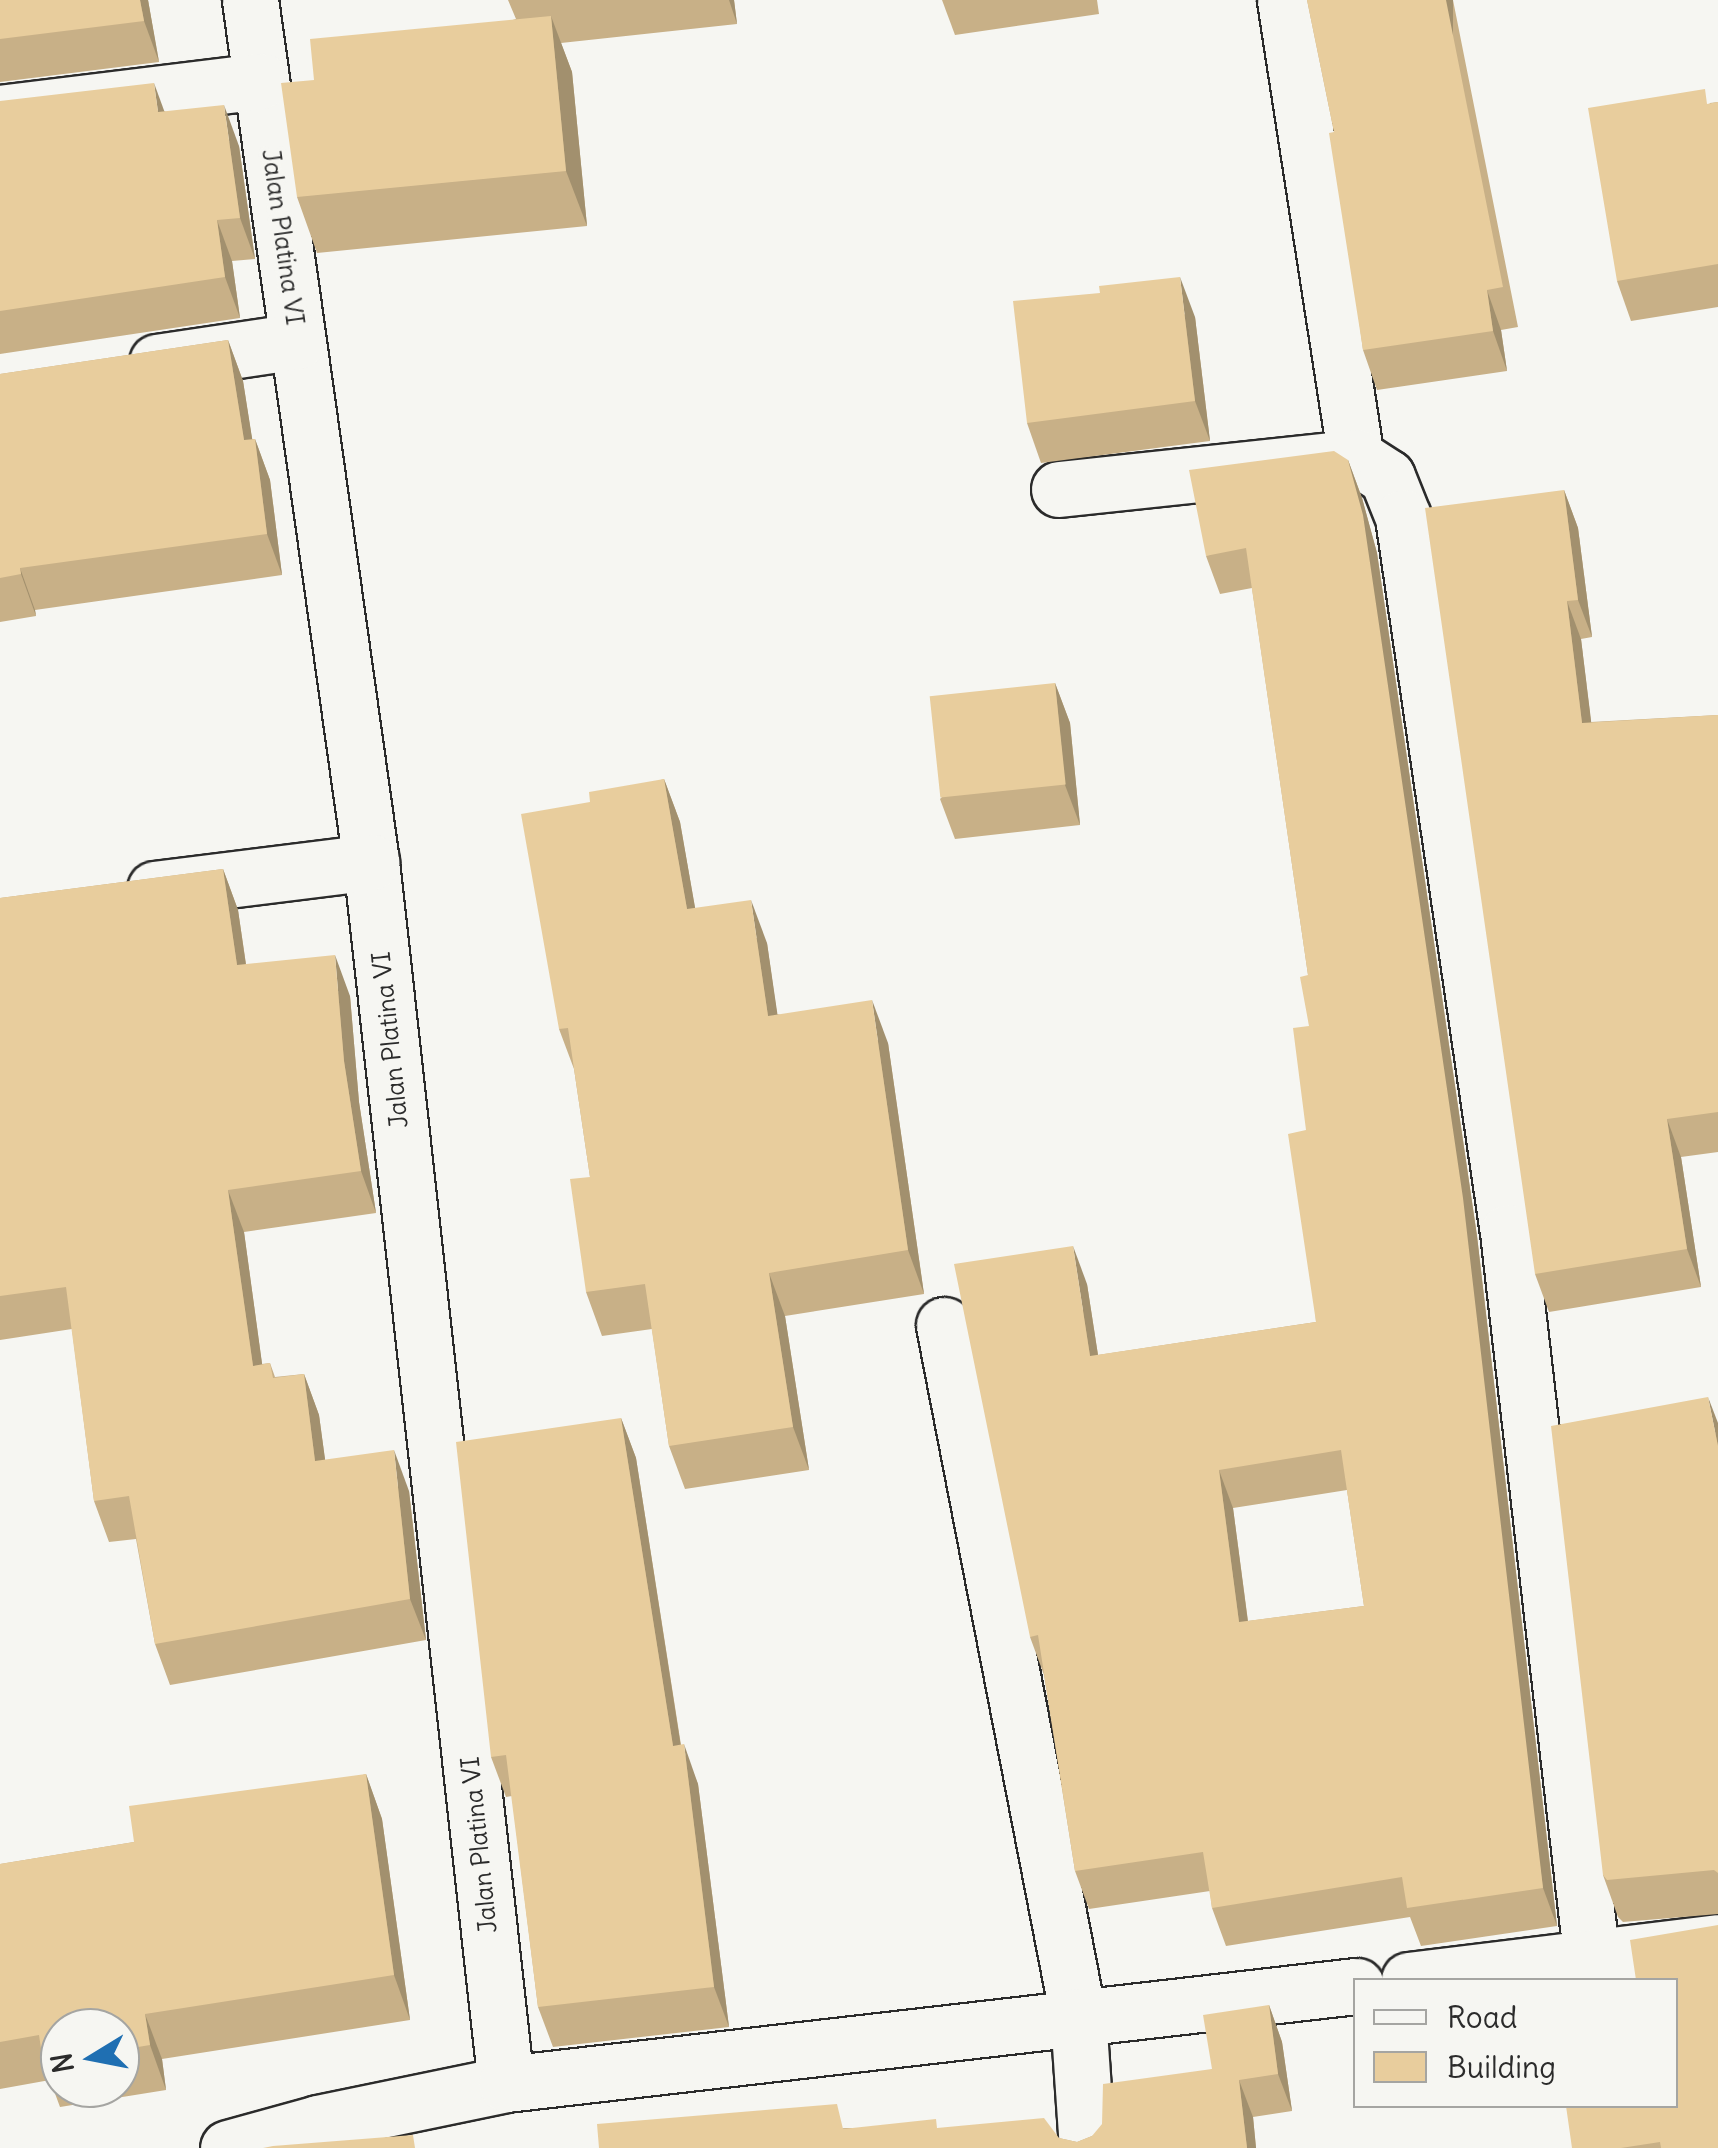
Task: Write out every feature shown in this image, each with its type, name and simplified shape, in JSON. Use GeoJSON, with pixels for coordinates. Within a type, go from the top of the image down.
{"type":"FeatureCollection","features":[{"type":"Feature","properties":{"kind":"street","name":"Jalan Platina VI"},"geometry":{"type":"LineString","coordinates":[[250,0],[370,862],[506,2084]]}},
{"type":"Feature","properties":{"kind":"street"},"geometry":{"type":"LineString","coordinates":[[1285,0],[1356,457]]}},
{"type":"Feature","properties":{"kind":"street"},"geometry":{"type":"LineString","coordinates":[[0,113],[261,80]]}},
{"type":"Feature","properties":{"kind":"street"},"geometry":{"type":"LineString","coordinates":[[112,369],[298,341]]}},
{"type":"Feature","properties":{"kind":"street"},"geometry":{"type":"LineString","coordinates":[[1059,489],[1356,457],[1387,477],[1403,517],[1508,1232],[1592,1961]]}},
{"type":"Feature","properties":{"kind":"street"},"geometry":{"type":"LineString","coordinates":[[98,897],[370,862]]}},
{"type":"Feature","properties":{"kind":"street"},"geometry":{"type":"LineString","coordinates":[[944,1325],[1078,2016],[1088,2148]]}},
{"type":"Feature","properties":{"kind":"street"},"geometry":{"type":"LineString","coordinates":[[1427,1978],[1592,1961],[1718,1942]]}},
{"type":"Feature","properties":{"kind":"street"},"geometry":{"type":"LineString","coordinates":[[228,2148],[318,2123],[506,2084],[1353,1986]]}},
{"type":"Feature","properties":{"kind":"building"},"geometry":{"type":"Polygon","coordinates":[[[0,0],[140,0],[144,21],[0,39],[0,0]]]}},
{"type":"Feature","properties":{"kind":"building"},"geometry":{"type":"Polygon","coordinates":[[[1307,0],[1446,0],[1503,287],[1487,290],[1493,331],[1363,350],[1329,133],[1334,132],[1307,0]]]}},
{"type":"Feature","properties":{"kind":"building"},"geometry":{"type":"Polygon","coordinates":[[[551,16],[566,171],[297,197],[281,83],[314,80],[310,39],[551,16]]]}},
{"type":"Feature","properties":{"kind":"building"},"geometry":{"type":"Polygon","coordinates":[[[154,83],[158,112],[224,105],[240,218],[217,220],[225,277],[0,311],[0,101],[154,83]]]}},
{"type":"Feature","properties":{"kind":"building"},"geometry":{"type":"Polygon","coordinates":[[[1705,89],[1707,104],[1718,102],[1718,264],[1617,281],[1588,108],[1705,89]]]}},
{"type":"Feature","properties":{"kind":"building"},"geometry":{"type":"Polygon","coordinates":[[[1180,277],[1195,401],[1027,423],[1013,301],[1100,293],[1099,286],[1180,277]]]}},
{"type":"Feature","properties":{"kind":"building"},"geometry":{"type":"Polygon","coordinates":[[[228,340],[244,440],[255,439],[267,534],[20,568],[21,574],[0,578],[0,374],[228,340]]]}},
{"type":"Feature","properties":{"kind":"building"},"geometry":{"type":"Polygon","coordinates":[[[1334,451],[1348,460],[1363,515],[1463,1198],[1543,1888],[1407,1908],[1402,1877],[1212,1908],[1203,1852],[1075,1871],[1038,1635],[1030,1637],[954,1264],[1073,1246],[1090,1356],[1316,1322],[1288,1134],[1306,1130],[1293,1028],[1309,1026],[1300,977],[1308,975],[1246,548],[1206,556],[1189,470],[1334,451]],[[1341,1450],[1219,1470],[1239,1622],[1364,1606],[1341,1450]]]}},
{"type":"Feature","properties":{"kind":"building"},"geometry":{"type":"Polygon","coordinates":[[[1564,490],[1578,600],[1567,601],[1582,723],[1718,715],[1718,1112],[1667,1119],[1687,1249],[1535,1274],[1425,508],[1564,490]]]}},
{"type":"Feature","properties":{"kind":"building"},"geometry":{"type":"Polygon","coordinates":[[[1055,683],[1066,784],[940,798],[930,696],[1055,683]]]}},
{"type":"Feature","properties":{"kind":"building"},"geometry":{"type":"Polygon","coordinates":[[[664,779],[687,909],[751,900],[768,1016],[872,1000],[908,1250],[769,1273],[793,1427],[669,1446],[645,1284],[586,1292],[570,1179],[590,1177],[568,1028],[559,1029],[521,814],[590,802],[589,792],[664,779]]]}},
{"type":"Feature","properties":{"kind":"building"},"geometry":{"type":"Polygon","coordinates":[[[223,869],[237,965],[335,955],[344,1061],[361,1171],[228,1190],[253,1366],[270,1363],[273,1378],[304,1374],[315,1461],[394,1450],[410,1599],[155,1644],[129,1496],[94,1501],[66,1287],[0,1296],[0,898],[223,869]]]}},
{"type":"Feature","properties":{"kind":"building"},"geometry":{"type":"Polygon","coordinates":[[[1708,1397],[1718,1446],[1718,1873],[1714,1870],[1607,1880],[1603,1875],[1551,1426],[1708,1397]]]}},
{"type":"Feature","properties":{"kind":"building"},"geometry":{"type":"Polygon","coordinates":[[[621,1418],[673,1746],[684,1744],[714,1987],[538,2007],[506,1755],[491,1757],[456,1442],[621,1418]]]}},
{"type":"Feature","properties":{"kind":"building"},"geometry":{"type":"Polygon","coordinates":[[[366,1774],[394,1975],[145,2014],[150,2045],[140,2047],[140,2008],[40,2008],[40,2042],[39,2035],[0,2042],[0,1864],[134,1842],[129,1806],[366,1774]]]}},
{"type":"Feature","properties":{"kind":"building"},"geometry":{"type":"Polygon","coordinates":[[[1718,1925],[1718,2148],[1661,2148],[1660,2142],[1621,2148],[1572,2148],[1566,2108],[1678,2108],[1678,1978],[1636,1978],[1630,1940],[1718,1925]]]}},
{"type":"Feature","properties":{"kind":"building"},"geometry":{"type":"Polygon","coordinates":[[[1269,2005],[1278,2074],[1239,2080],[1247,2148],[599,2148],[597,2124],[837,2104],[843,2129],[936,2119],[937,2128],[1044,2118],[1059,2138],[1077,2142],[1092,2136],[1102,2124],[1103,2084],[1212,2069],[1203,2015],[1269,2005]]]}},
{"type":"Feature","properties":{"kind":"building"},"geometry":{"type":"Polygon","coordinates":[[[413,2135],[415,2148],[263,2148],[273,2146],[413,2135]]]}}]}
